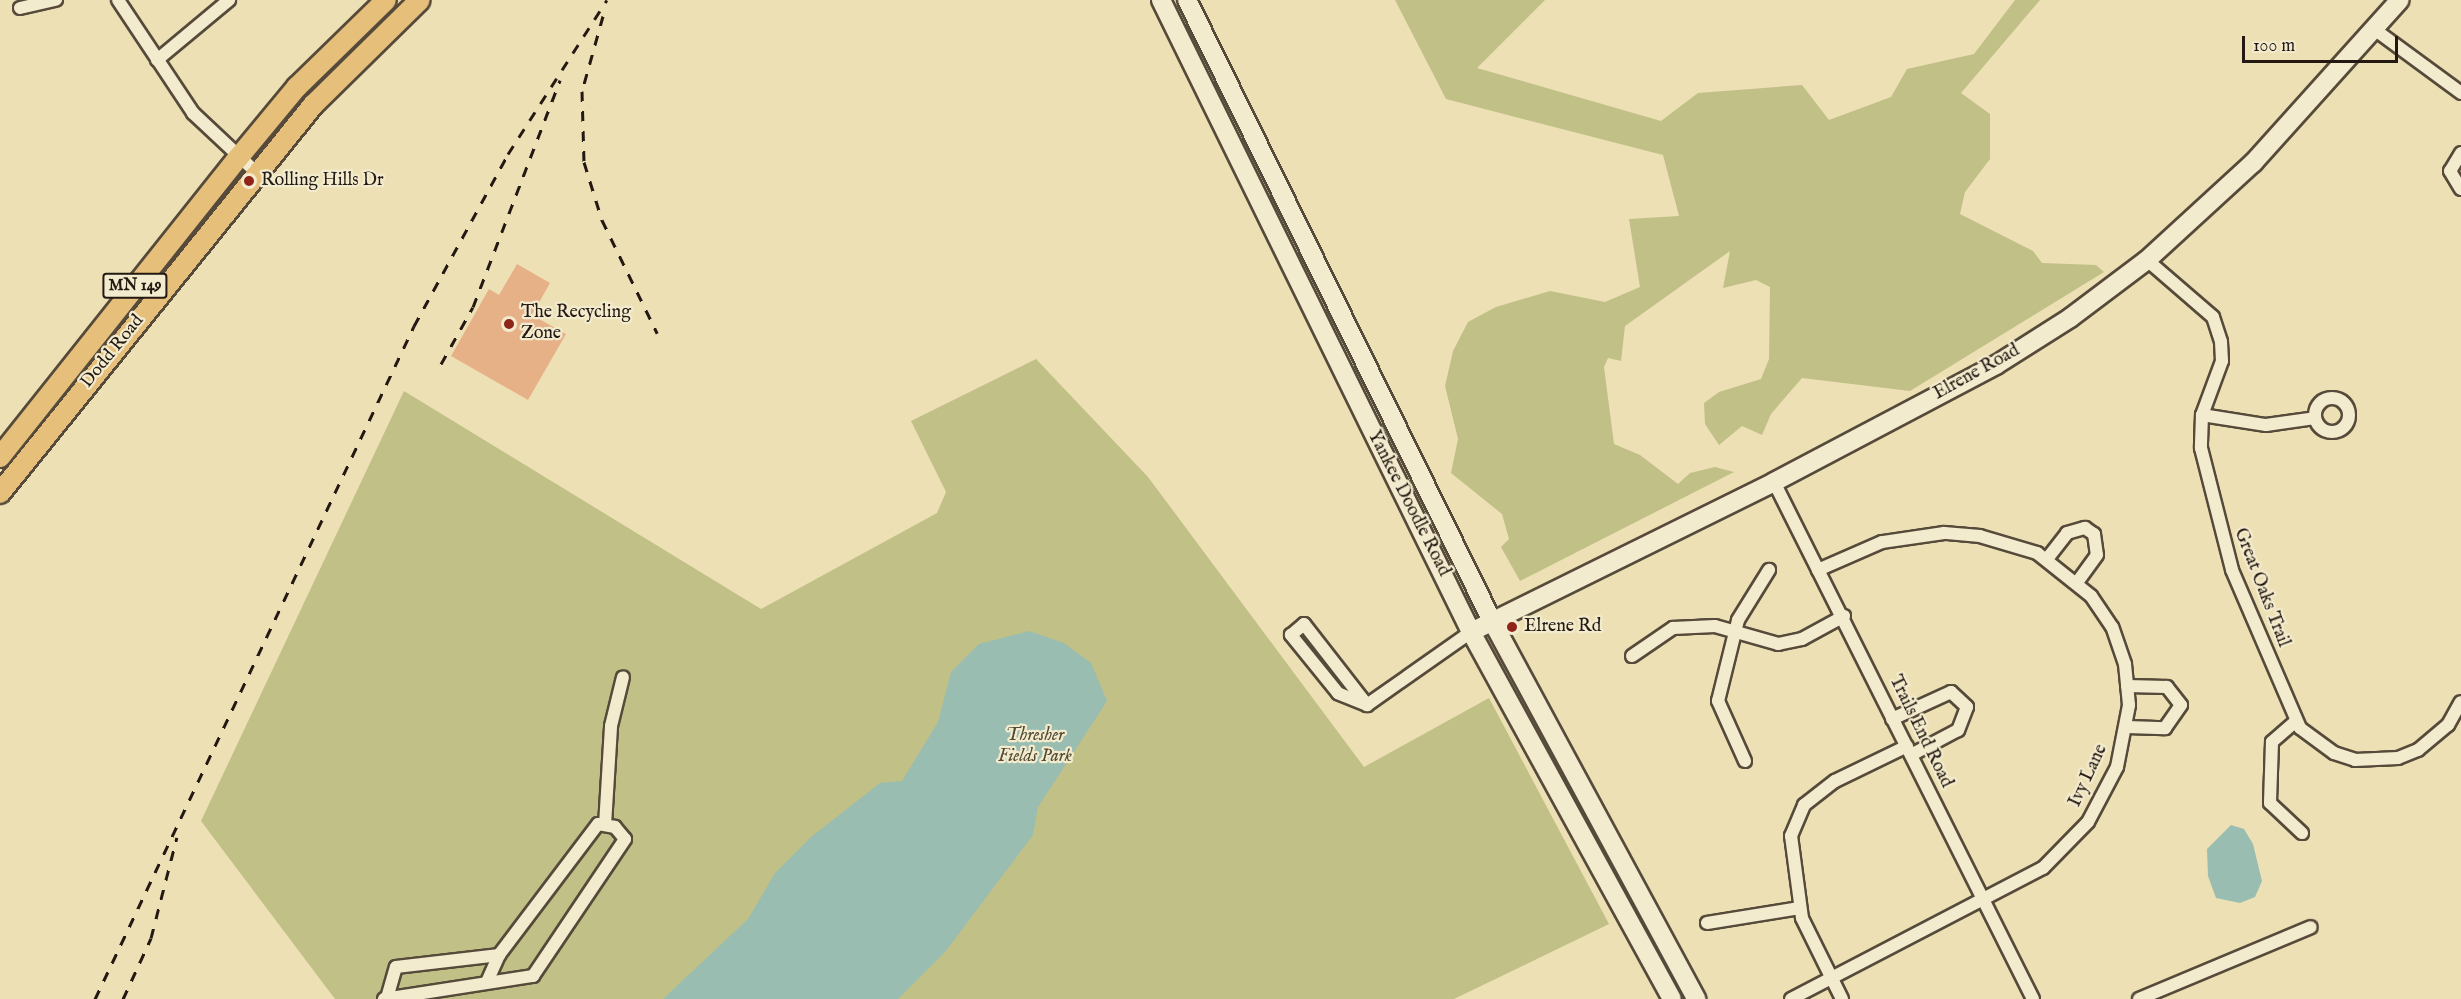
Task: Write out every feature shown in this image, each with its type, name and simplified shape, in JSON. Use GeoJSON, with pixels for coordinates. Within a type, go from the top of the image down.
{"type":"FeatureCollection","features":[{"type":"Feature","properties":{"kind":"main road","name":"Dodd Road"},"geometry":{"type":"LineString","coordinates":[[0,457],[297,87],[386,0]]}},
{"type":"Feature","properties":{"kind":"main road","name":"Dodd Road"},"geometry":{"type":"LineString","coordinates":[[0,493],[256,172],[362,53],[420,0]]}},
{"type":"Feature","properties":{"kind":"main road","name":"Yankee Doodle Road"},"geometry":{"type":"LineString","coordinates":[[1161,0],[1472,632],[1628,910],[1672,999]]}},
{"type":"Feature","properties":{"kind":"main road"},"geometry":{"type":"LineString","coordinates":[[1174,0],[1254,158],[1262,159]]}},
{"type":"Feature","properties":{"kind":"main road","name":"Yankee Doodle Road"},"geometry":{"type":"LineString","coordinates":[[1186,0],[1262,159],[1492,621],[1696,999]]}},
{"type":"Feature","properties":{"kind":"main road","name":"Elrene Road"},"geometry":{"type":"LineString","coordinates":[[1472,632],[1774,482],[1996,364],[2147,260],[2253,163],[2400,0]]}},
{"type":"Feature","properties":{"kind":"main road"},"geometry":{"type":"LineString","coordinates":[[1628,910],[1682,999]]}},
{"type":"Feature","properties":{"kind":"street"},"geometry":{"type":"LineString","coordinates":[[20,8],[56,0]]}},
{"type":"Feature","properties":{"kind":"street"},"geometry":{"type":"LineString","coordinates":[[118,0],[193,112],[256,172]]}},
{"type":"Feature","properties":{"kind":"street"},"geometry":{"type":"LineString","coordinates":[[157,60],[229,0]]}},
{"type":"Feature","properties":{"kind":"street"},"geometry":{"type":"LineString","coordinates":[[2374,29],[2461,93]]}},
{"type":"Feature","properties":{"kind":"street"},"geometry":{"type":"LineString","coordinates":[[2461,153],[2450,171],[2461,189]]}},
{"type":"Feature","properties":{"kind":"street","name":"Great Oaks Trail"},"geometry":{"type":"LineString","coordinates":[[2147,260],[2213,317],[2222,361],[2202,415],[2201,448],[2220,533],[2296,721],[2334,753],[2377,761],[2418,750],[2448,725],[2461,702]]}},
{"type":"Feature","properties":{"kind":"street"},"geometry":{"type":"LineString","coordinates":[[2202,415],[2266,425],[2315,418]]}},
{"type":"Feature","properties":{"kind":"street","name":"Trails End Road"},"geometry":{"type":"LineString","coordinates":[[1774,482],[1844,616],[1892,718],[2033,999]]}},
{"type":"Feature","properties":{"kind":"street"},"geometry":{"type":"LineString","coordinates":[[2047,559],[2067,533],[2085,528],[2094,534],[2097,555],[2077,583]]}},
{"type":"Feature","properties":{"kind":"street","name":"Ivy Lane"},"geometry":{"type":"LineString","coordinates":[[1791,999],[1985,902],[2043,868],[2088,822],[2117,767],[2127,727],[2127,686],[2112,627],[2077,583],[2047,559],[2010,543],[1944,533],[1882,542],[1818,570]]}},
{"type":"Feature","properties":{"kind":"street"},"geometry":{"type":"LineString","coordinates":[[1745,761],[1718,701],[1735,632],[1750,594],[1769,570]]}},
{"type":"Feature","properties":{"kind":"street"},"geometry":{"type":"LineString","coordinates":[[1632,656],[1673,628],[1697,624],[1778,644],[1802,639],[1844,616]]}},
{"type":"Feature","properties":{"kind":"street"},"geometry":{"type":"LineString","coordinates":[[1304,624],[1367,705],[1338,693],[1291,635],[1304,624]]}},
{"type":"Feature","properties":{"kind":"street"},"geometry":{"type":"LineString","coordinates":[[1367,705],[1472,632]]}},
{"type":"Feature","properties":{"kind":"street"},"geometry":{"type":"LineString","coordinates":[[605,825],[611,726],[623,677]]}},
{"type":"Feature","properties":{"kind":"street"},"geometry":{"type":"LineString","coordinates":[[2127,686],[2167,687],[2181,705],[2165,728],[2127,727]]}},
{"type":"Feature","properties":{"kind":"street"},"geometry":{"type":"LineString","coordinates":[[1842,999],[1800,908],[1791,836],[1804,805],[1835,781],[1958,730],[1967,707],[1951,692],[1892,718]]}},
{"type":"Feature","properties":{"kind":"street"},"geometry":{"type":"LineString","coordinates":[[2296,721],[2272,742],[2270,803],[2302,833]]}},
{"type":"Feature","properties":{"kind":"street"},"geometry":{"type":"LineString","coordinates":[[487,982],[498,955],[598,824],[615,826],[625,839],[533,976],[385,998],[396,967],[498,955]]}},
{"type":"Feature","properties":{"kind":"street"},"geometry":{"type":"LineString","coordinates":[[1707,923],[1800,908]]}},
{"type":"Feature","properties":{"kind":"street"},"geometry":{"type":"LineString","coordinates":[[2139,999],[2311,927]]}},
{"type":"Feature","properties":{"kind":"green space"},"geometry":{"type":"Polygon","coordinates":[[[1395,0],[1545,0],[1477,68],[1661,121],[1698,93],[1802,85],[1829,120],[1891,97],[1907,69],[1974,54],[2015,0],[2040,0],[1961,93],[1990,114],[1990,159],[1965,192],[1960,214],[2033,251],[2042,263],[2096,265],[2104,272],[1910,391],[1802,378],[1771,414],[1762,435],[1742,426],[1719,445],[1705,424],[1704,403],[1719,392],[1761,379],[1769,359],[1770,287],[1756,280],[1723,288],[1730,251],[1625,326],[1621,361],[1608,358],[1604,367],[1614,444],[1640,455],[1678,484],[1690,473],[1715,467],[1734,472],[1520,581],[1501,547],[1509,539],[1502,514],[1451,473],[1458,439],[1445,386],[1453,351],[1468,322],[1496,307],[1550,291],[1605,302],[1640,287],[1629,219],[1679,216],[1663,155],[1446,99],[1395,0]]]}},
{"type":"Feature","properties":{"kind":"green space","name":"Thresher Fields Park"},"geometry":{"type":"Polygon","coordinates":[[[1036,359],[1148,477],[1364,767],[1489,698],[1609,924],[1454,999],[335,999],[201,821],[404,391],[761,609],[937,513],[946,492],[911,421],[1036,359]]]}},
{"type":"Feature","properties":{"kind":"water"},"geometry":{"type":"Polygon","coordinates":[[[1029,631],[1064,643],[1091,663],[1107,701],[1038,807],[1033,835],[945,952],[898,999],[663,999],[748,919],[775,873],[811,837],[880,783],[902,781],[938,722],[951,672],[979,644],[1029,631]]]}},
{"type":"Feature","properties":{"kind":"water"},"geometry":{"type":"Polygon","coordinates":[[[2231,825],[2244,829],[2253,844],[2262,881],[2255,897],[2240,903],[2216,898],[2208,876],[2207,849],[2231,825]]]}},
{"type":"Feature","properties":{"kind":"building","name":"The Recycling Zone"},"geometry":{"type":"Polygon","coordinates":[[[517,264],[550,283],[532,315],[566,334],[528,400],[451,356],[489,289],[499,295],[517,264]]]}},
{"type":"Feature","properties":{"kind":"railway"},"geometry":{"type":"LineString","coordinates":[[95,999],[414,326],[508,154],[607,0]]}},
{"type":"Feature","properties":{"kind":"railway"},"geometry":{"type":"LineString","coordinates":[[603,16],[582,91],[584,162],[602,220],[657,333]]}},
{"type":"Feature","properties":{"kind":"railway"},"geometry":{"type":"LineString","coordinates":[[441,364],[473,307],[560,80]]}},
{"type":"Feature","properties":{"kind":"railway"},"geometry":{"type":"LineString","coordinates":[[123,999],[151,938],[177,837]]}},
{"type":"Feature","properties":{"kind":"place","name":"Rolling Hills Dr"},"geometry":{"type":"Point","coordinates":[249,181]}},
{"type":"Feature","properties":{"kind":"place","name":"The Recycling Zone"},"geometry":{"type":"Point","coordinates":[509,324]}},
{"type":"Feature","properties":{"kind":"place","name":"Elrene Rd"},"geometry":{"type":"Point","coordinates":[1512,627]}}]}
